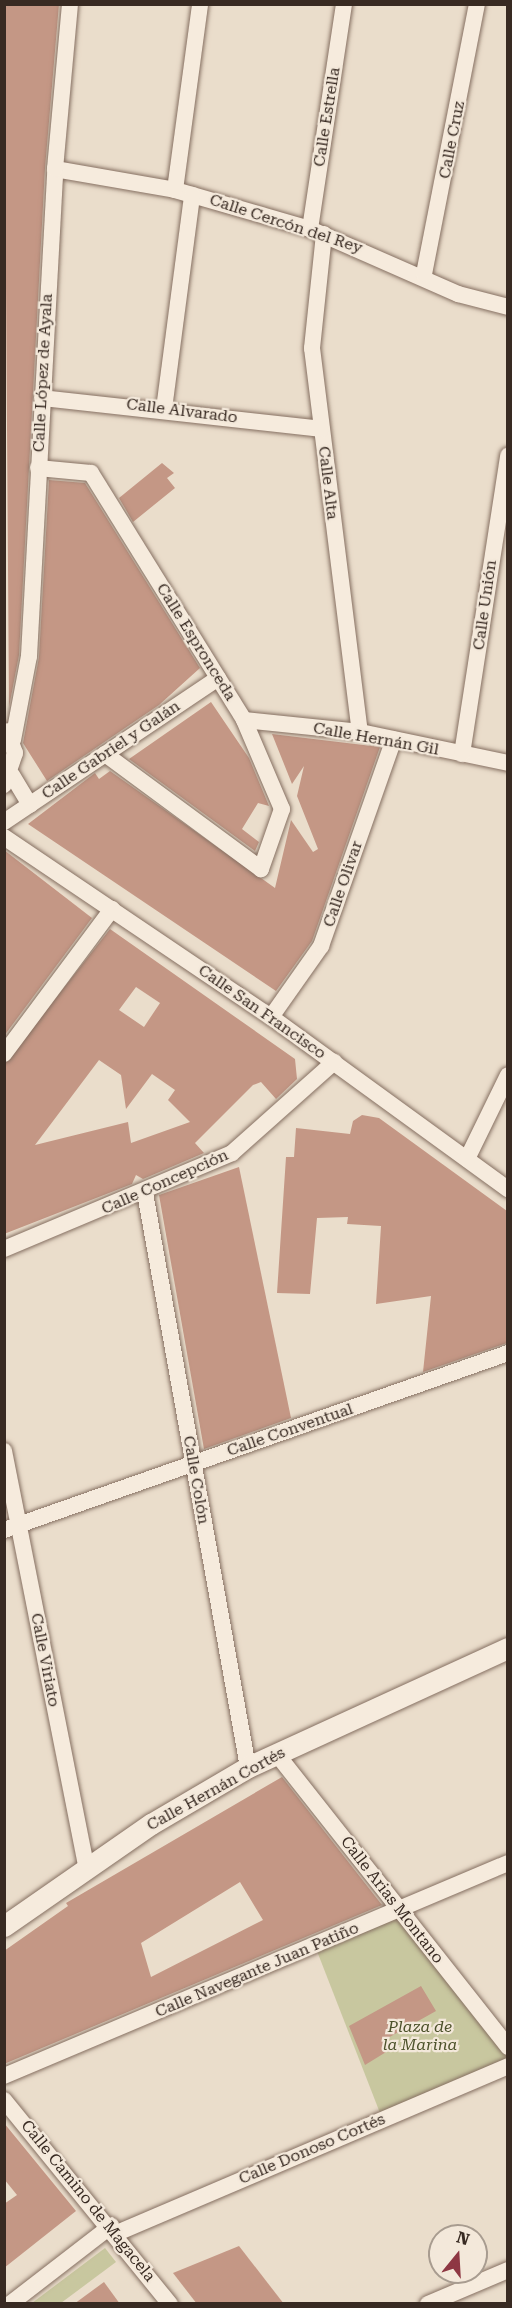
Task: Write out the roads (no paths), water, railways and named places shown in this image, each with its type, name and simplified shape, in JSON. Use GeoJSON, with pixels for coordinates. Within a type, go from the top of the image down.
{"type":"FeatureCollection","features":[{"type":"Feature","properties":{"kind":"street","name":"Calle López de Ayala"},"geometry":{"type":"LineString","coordinates":[[8,780],[9,734],[29,656],[55,169],[70,4]]}},
{"type":"Feature","properties":{"kind":"street"},"geometry":{"type":"LineString","coordinates":[[175,190],[200,4]]}},
{"type":"Feature","properties":{"kind":"street","name":"Calle Estrella"},"geometry":{"type":"LineString","coordinates":[[317,231],[344,4]]}},
{"type":"Feature","properties":{"kind":"street","name":"Calle Cruz"},"geometry":{"type":"LineString","coordinates":[[424,274],[477,4]]}},
{"type":"Feature","properties":{"kind":"street","name":"Calle Cercón del Rey"},"geometry":{"type":"LineString","coordinates":[[55,169],[175,190],[317,231],[424,274],[458,294],[507,307]]}},
{"type":"Feature","properties":{"kind":"street"},"geometry":{"type":"LineString","coordinates":[[164,409],[192,195]]}},
{"type":"Feature","properties":{"kind":"street","name":"Calle Alta"},"geometry":{"type":"LineString","coordinates":[[317,231],[312,348],[360,732]]}},
{"type":"Feature","properties":{"kind":"street","name":"Calle Alvarado"},"geometry":{"type":"LineString","coordinates":[[42,398],[164,409],[321,429]]}},
{"type":"Feature","properties":{"kind":"street","name":"Calle Unión"},"geometry":{"type":"LineString","coordinates":[[462,754],[503,506],[507,456]]}},
{"type":"Feature","properties":{"kind":"street","name":"Calle Espronceda"},"geometry":{"type":"LineString","coordinates":[[38,468],[91,473],[244,720],[282,809],[261,869],[105,754]]}},
{"type":"Feature","properties":{"kind":"street","name":"Calle Gabriel y Galán"},"geometry":{"type":"LineString","coordinates":[[4,822],[218,678]]}},
{"type":"Feature","properties":{"kind":"street","name":"Calle Hernán Gil"},"geometry":{"type":"LineString","coordinates":[[244,720],[360,732],[507,763]]}},
{"type":"Feature","properties":{"kind":"street","name":"Calle Olivar"},"geometry":{"type":"LineString","coordinates":[[270,1017],[321,946],[394,739]]}},
{"type":"Feature","properties":{"kind":"street"},"geometry":{"type":"LineString","coordinates":[[8,780],[30,805]]}},
{"type":"Feature","properties":{"kind":"street","name":"Calle San Francisco"},"geometry":{"type":"LineString","coordinates":[[7,837],[334,1062],[507,1189]]}},
{"type":"Feature","properties":{"kind":"street"},"geometry":{"type":"LineString","coordinates":[[4,1054],[112,909]]}},
{"type":"Feature","properties":{"kind":"street","name":"Calle Concepción"},"geometry":{"type":"LineString","coordinates":[[4,1249],[145,1193],[231,1153],[334,1062]]}},
{"type":"Feature","properties":{"kind":"street"},"geometry":{"type":"LineString","coordinates":[[467,1159],[507,1075]]}},
{"type":"Feature","properties":{"kind":"street","name":"Calle Colón"},"geometry":{"type":"LineString","coordinates":[[145,1193],[248,1767]]}},
{"type":"Feature","properties":{"kind":"street","name":"Calle Conventual"},"geometry":{"type":"LineString","coordinates":[[11,1528],[507,1353]]}},
{"type":"Feature","properties":{"kind":"street","name":"Calle Viriato"},"geometry":{"type":"LineString","coordinates":[[4,1451],[11,1528],[87,1869]]}},
{"type":"Feature","properties":{"kind":"street","name":"Calle Hernán Cortés"},"geometry":{"type":"LineString","coordinates":[[4,1926],[87,1869],[248,1767],[507,1648]]}},
{"type":"Feature","properties":{"kind":"street","name":"Calle Arias Montano"},"geometry":{"type":"LineString","coordinates":[[276,1753],[507,2047]]}},
{"type":"Feature","properties":{"kind":"street","name":"Calle Navegante Juan Patiño"},"geometry":{"type":"LineString","coordinates":[[4,2076],[507,1863]]}},
{"type":"Feature","properties":{"kind":"street","name":"Calle Donoso Cortés"},"geometry":{"type":"LineString","coordinates":[[10,2304],[114,2230],[507,2066]]}},
{"type":"Feature","properties":{"kind":"street","name":"Calle Camino de Magacela"},"geometry":{"type":"LineString","coordinates":[[4,2100],[114,2230],[170,2304]]}},
{"type":"Feature","properties":{"kind":"street"},"geometry":{"type":"LineString","coordinates":[[428,2304],[507,2270]]}},
{"type":"Feature","properties":{"kind":"park label","name":"Plaza de la Marina"},"geometry":{"type":"Point","coordinates":[420,2036]}}]}
